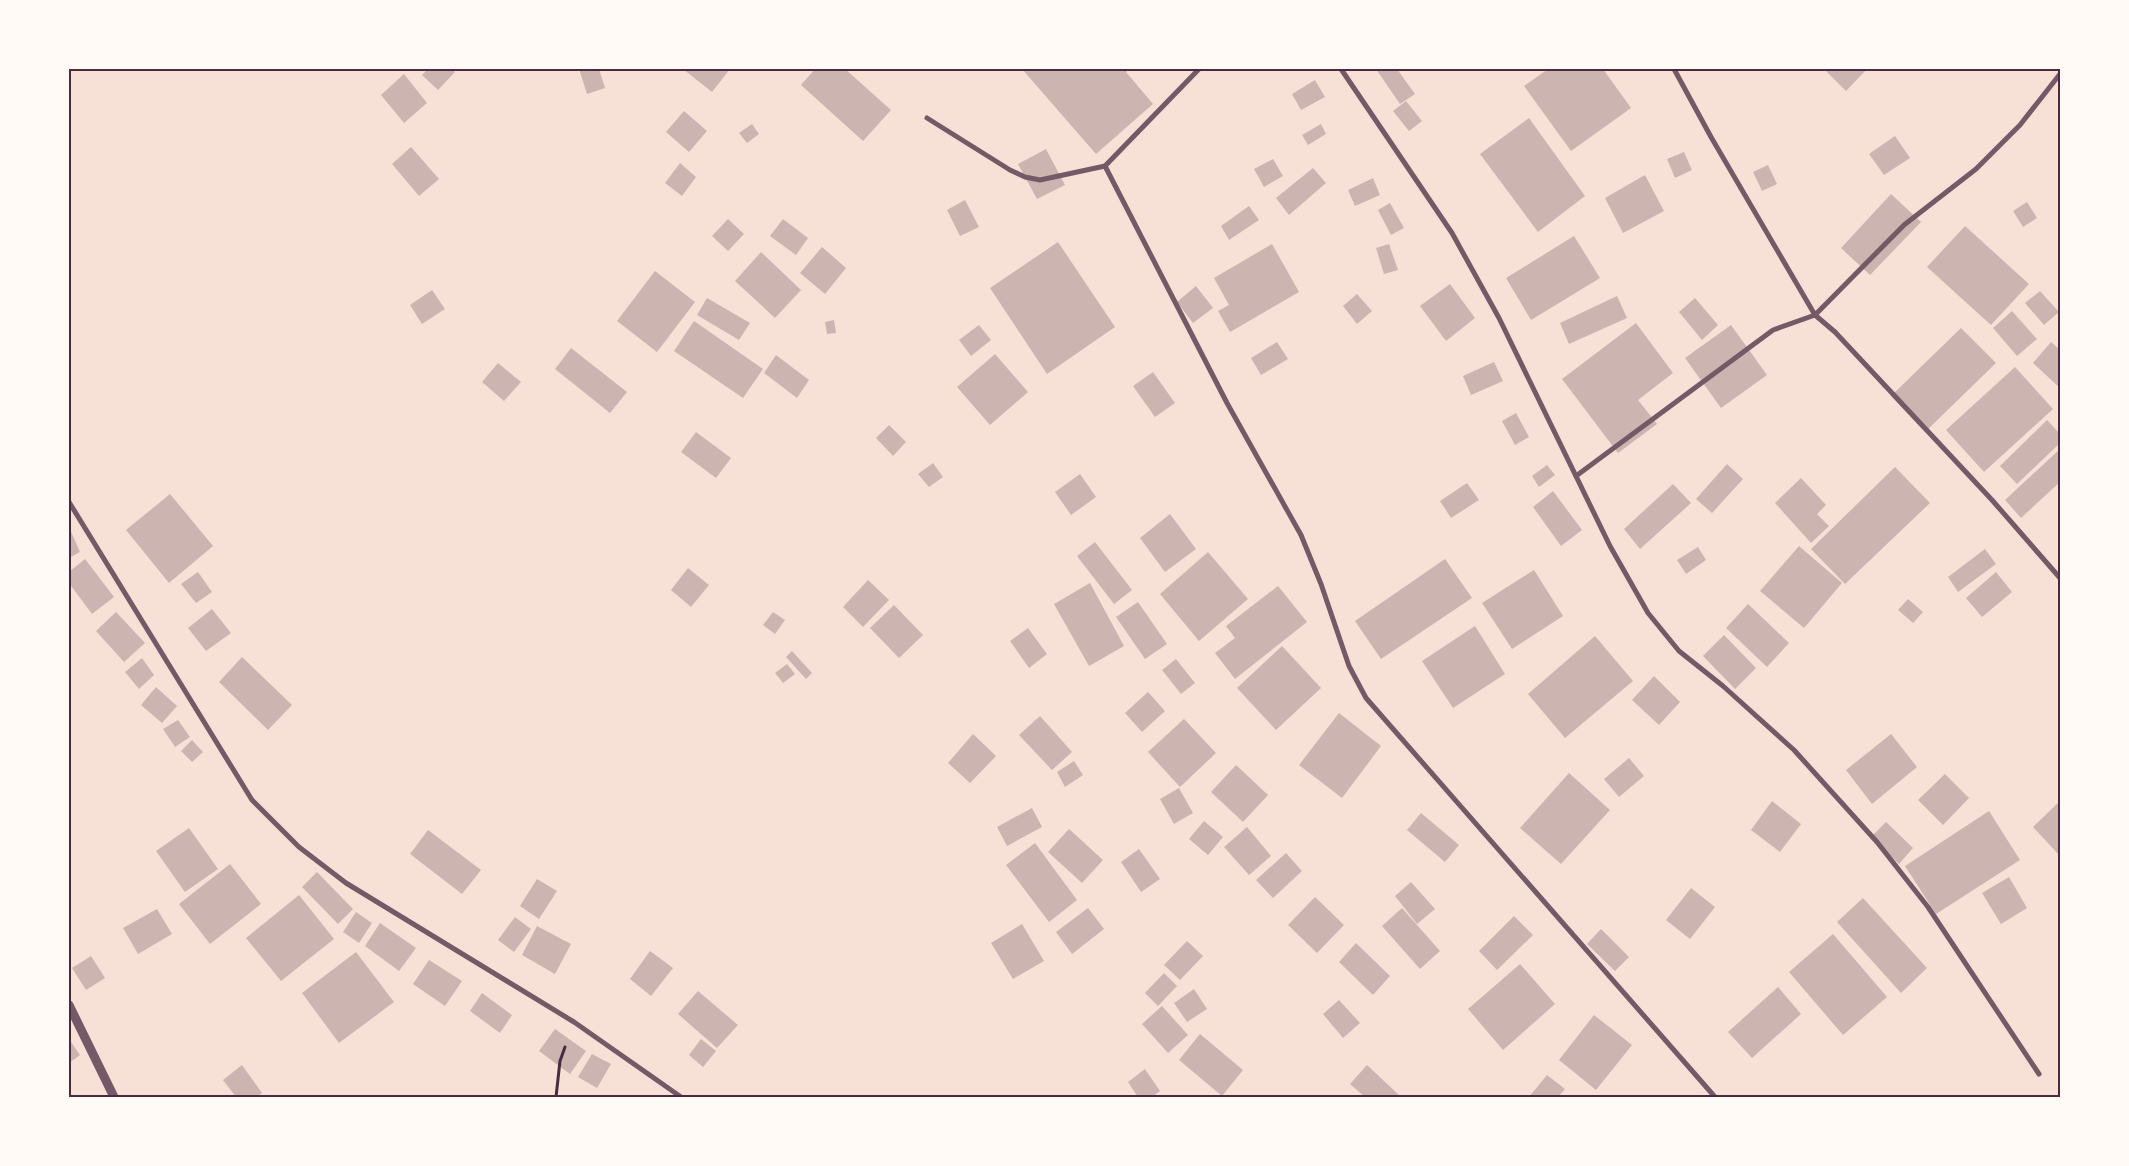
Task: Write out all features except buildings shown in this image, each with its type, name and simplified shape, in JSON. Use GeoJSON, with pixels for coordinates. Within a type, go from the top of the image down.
{"type":"FeatureCollection","features":[{"type":"Feature","properties":{"kind":"street"},"geometry":{"type":"LineString","coordinates":[[927,118],[1010,170],[1025,177],[1040,180],[1106,166],[1199,69]]}},
{"type":"Feature","properties":{"kind":"street"},"geometry":{"type":"LineString","coordinates":[[1341,69],[1452,234],[1499,318],[1610,546],[1648,612],[1679,651],[1723,686],[1794,750],[1877,842],[1928,907],[2039,1074]]}},
{"type":"Feature","properties":{"kind":"street"},"geometry":{"type":"LineString","coordinates":[[1674,69],[1711,138],[1816,315],[1835,332],[1992,500],[2060,578]]}},
{"type":"Feature","properties":{"kind":"street"},"geometry":{"type":"LineString","coordinates":[[1576,476],[1773,330],[1816,315],[1904,226],[1976,169],[2020,125],[2060,74]]}},
{"type":"Feature","properties":{"kind":"street"},"geometry":{"type":"LineString","coordinates":[[1106,166],[1227,403],[1301,535],[1321,584],[1348,666],[1366,698],[1715,1097]]}},
{"type":"Feature","properties":{"kind":"street"},"geometry":{"type":"LineString","coordinates":[[69,502],[252,800],[298,846],[346,883],[574,1022],[681,1097]]}},
{"type":"Feature","properties":{"kind":"street"},"geometry":{"type":"LineString","coordinates":[[69,1005],[114,1097]]}},
{"type":"Feature","properties":{"kind":"path"},"geometry":{"type":"LineString","coordinates":[[556,1097],[555,1090],[560,1061],[574,1022]]}}]}
